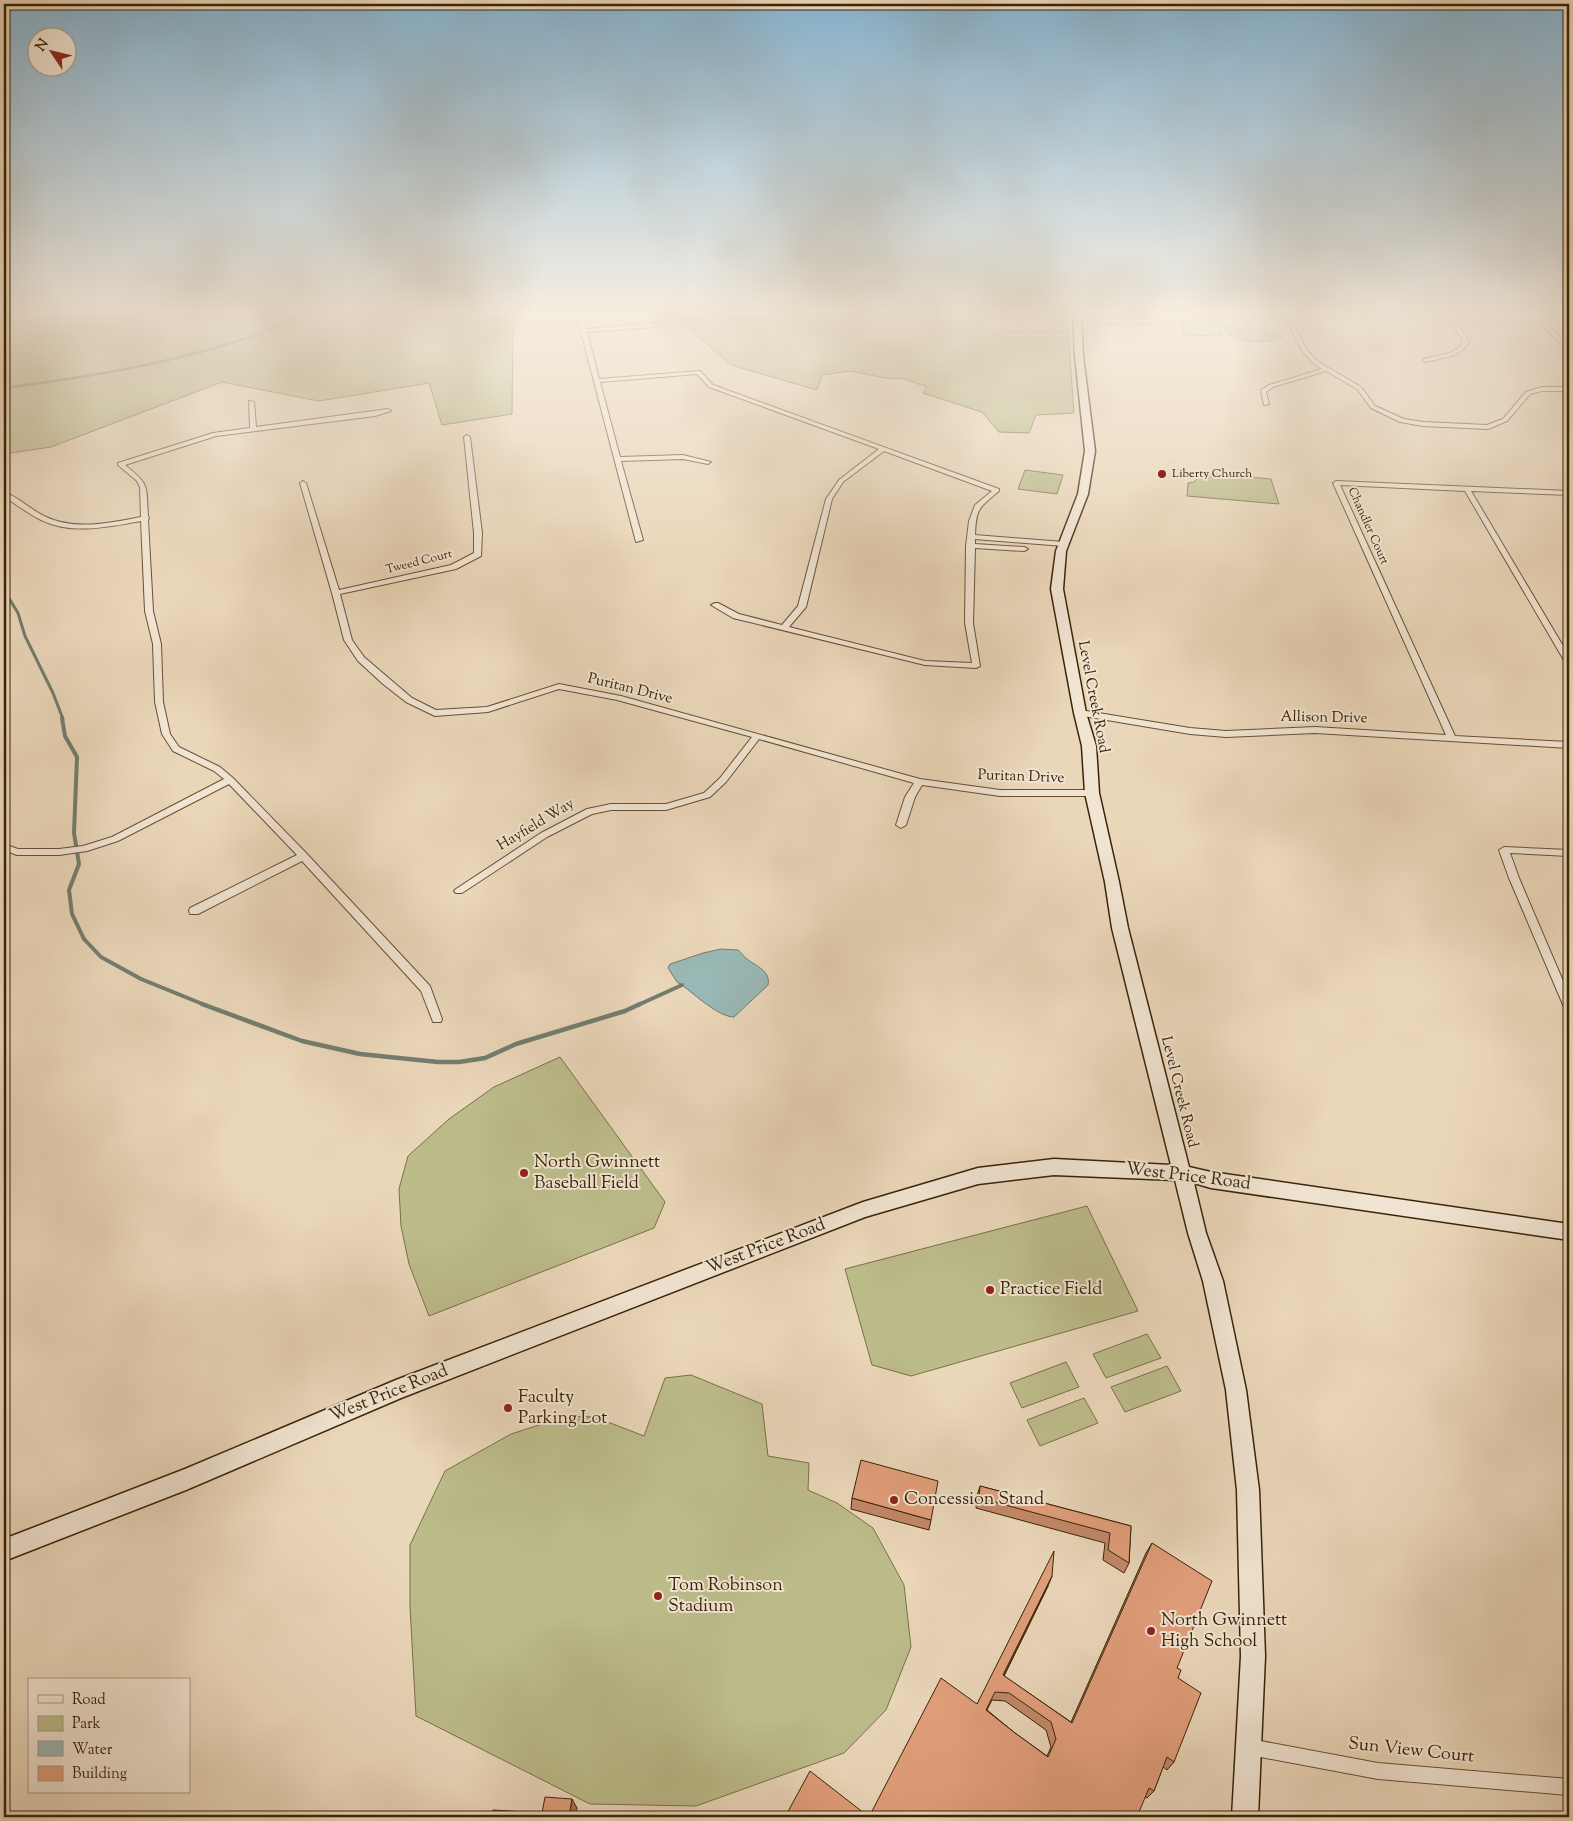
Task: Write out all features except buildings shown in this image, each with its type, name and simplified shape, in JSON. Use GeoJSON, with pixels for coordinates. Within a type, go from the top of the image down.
{"type":"FeatureCollection","features":[{"type":"Feature","properties":{"kind":"street"},"geometry":{"type":"LineString","coordinates":[[602,398],[639,540]]}},
{"type":"Feature","properties":{"kind":"street"},"geometry":{"type":"LineString","coordinates":[[715,604],[736,616],[925,663],[976,666],[969,622],[972,521],[977,506],[997,490],[744,398]]}},
{"type":"Feature","properties":{"kind":"street","name":"Level Creek Road"},"geometry":{"type":"LineString","coordinates":[[1084,398],[1090,451],[1088,472],[1083,494],[1063,548],[1058,570],[1057,589],[1080,713],[1089,746],[1092,793],[1112,882],[1120,928],[1197,1232],[1213,1281],[1236,1390],[1248,1490],[1253,1656],[1250,1747],[1245,1817]]}},
{"type":"Feature","properties":{"kind":"street"},"geometry":{"type":"LineString","coordinates":[[1265,398],[1266,404]]}},
{"type":"Feature","properties":{"kind":"street"},"geometry":{"type":"LineString","coordinates":[[1367,398],[1373,407],[1386,415],[1402,421],[1423,424],[1488,427],[1505,420],[1524,398]]}},
{"type":"Feature","properties":{"kind":"street"},"geometry":{"type":"LineString","coordinates":[[250,402],[253,430]]}},
{"type":"Feature","properties":{"kind":"street"},"geometry":{"type":"LineString","coordinates":[[388,410],[376,414],[204,437],[120,464],[140,480],[143,487],[149,611],[157,644],[159,702],[166,734],[176,749],[217,768],[304,856],[426,989],[437,1019]]}},
{"type":"Feature","properties":{"kind":"street","name":"Tweed Court"},"geometry":{"type":"LineString","coordinates":[[336,593],[453,567],[478,554],[478,533],[467,437]]}},
{"type":"Feature","properties":{"kind":"street"},"geometry":{"type":"LineString","coordinates":[[784,628],[802,607],[808,592],[829,498],[841,481],[852,470],[882,449]]}},
{"type":"Feature","properties":{"kind":"street"},"geometry":{"type":"LineString","coordinates":[[618,460],[683,457],[708,462]]}},
{"type":"Feature","properties":{"kind":"street","name":"Chandler Court"},"geometry":{"type":"LineString","coordinates":[[1451,737],[1336,482],[1569,493]]}},
{"type":"Feature","properties":{"kind":"street","name":"Puritan Drive"},"geometry":{"type":"LineString","coordinates":[[303,483],[348,640],[361,659],[409,700],[435,713],[488,709],[559,686],[618,698],[919,782],[1000,792],[1092,793]]}},
{"type":"Feature","properties":{"kind":"street"},"geometry":{"type":"LineString","coordinates":[[1467,489],[1569,662]]}},
{"type":"Feature","properties":{"kind":"street"},"geometry":{"type":"LineString","coordinates":[[4,494],[47,520],[71,526],[110,525],[146,518]]}},
{"type":"Feature","properties":{"kind":"street"},"geometry":{"type":"LineString","coordinates":[[971,542],[1063,548]]}},
{"type":"Feature","properties":{"kind":"street","name":"Allison Drive"},"geometry":{"type":"LineString","coordinates":[[1080,713],[1226,734],[1315,730],[1569,745]]}},
{"type":"Feature","properties":{"kind":"street","name":"Hayfield Way"},"geometry":{"type":"LineString","coordinates":[[459,891],[544,835],[590,811],[611,807],[666,807],[707,795],[723,780],[757,736]]}},
{"type":"Feature","properties":{"kind":"street"},"geometry":{"type":"LineString","coordinates":[[4,847],[17,852],[59,852],[84,849],[115,839],[230,780]]}},
{"type":"Feature","properties":{"kind":"street"},"geometry":{"type":"LineString","coordinates":[[901,825],[910,797],[919,782]]}},
{"type":"Feature","properties":{"kind":"street"},"geometry":{"type":"LineString","coordinates":[[1569,853],[1504,850],[1569,1007]]}},
{"type":"Feature","properties":{"kind":"street"},"geometry":{"type":"LineString","coordinates":[[194,911],[304,856]]}},
{"type":"Feature","properties":{"kind":"street","name":"West Price Road"},"geometry":{"type":"LineString","coordinates":[[4,1550],[186,1479],[396,1390],[863,1210],[978,1176],[1044,1168],[1183,1173],[1211,1180],[1569,1232]]}},
{"type":"Feature","properties":{"kind":"street","name":"Sun View Court"},"geometry":{"type":"LineString","coordinates":[[1250,1747],[1378,1771],[1569,1787]]}},
{"type":"Feature","properties":{"kind":"green space"},"geometry":{"type":"Polygon","coordinates":[[[4,398],[180,398],[51,447],[4,454],[4,398]]]}},
{"type":"Feature","properties":{"kind":"green space"},"geometry":{"type":"Polygon","coordinates":[[[304,398],[337,398],[319,401],[304,398]]]}},
{"type":"Feature","properties":{"kind":"green space"},"geometry":{"type":"Polygon","coordinates":[[[434,398],[512,398],[512,414],[442,425],[434,398]]]}},
{"type":"Feature","properties":{"kind":"green space"},"geometry":{"type":"Polygon","coordinates":[[[938,398],[1073,398],[1074,413],[1036,415],[1029,433],[999,432],[982,412],[938,398]]]}},
{"type":"Feature","properties":{"kind":"green space"},"geometry":{"type":"Polygon","coordinates":[[[1025,470],[1063,475],[1057,494],[1018,489],[1025,470]]]}},
{"type":"Feature","properties":{"kind":"green space"},"geometry":{"type":"Polygon","coordinates":[[[1202,473],[1271,479],[1279,504],[1187,496],[1188,483],[1194,482],[1202,473]]]}},
{"type":"Feature","properties":{"kind":"green space","name":"North Gwinnett Baseball Field"},"geometry":{"type":"Polygon","coordinates":[[[560,1057],[665,1202],[654,1228],[429,1316],[409,1264],[401,1226],[399,1189],[408,1156],[449,1119],[494,1087],[560,1057]]]}},
{"type":"Feature","properties":{"kind":"green space","name":"Practice Field"},"geometry":{"type":"Polygon","coordinates":[[[1087,1206],[1138,1311],[911,1376],[872,1365],[845,1269],[1087,1206]]]}},
{"type":"Feature","properties":{"kind":"green space"},"geometry":{"type":"Polygon","coordinates":[[[1147,1334],[1161,1358],[1106,1378],[1093,1354],[1147,1334]]]}},
{"type":"Feature","properties":{"kind":"green space"},"geometry":{"type":"Polygon","coordinates":[[[1066,1362],[1079,1387],[1022,1408],[1010,1383],[1066,1362]]]}},
{"type":"Feature","properties":{"kind":"green space"},"geometry":{"type":"Polygon","coordinates":[[[1167,1366],[1181,1391],[1125,1412],[1111,1387],[1167,1366]]]}},
{"type":"Feature","properties":{"kind":"green space","name":"Tom Robinson Stadium"},"geometry":{"type":"Polygon","coordinates":[[[691,1375],[762,1404],[768,1456],[809,1463],[808,1490],[837,1503],[873,1528],[904,1585],[911,1647],[886,1710],[844,1753],[696,1806],[590,1804],[416,1716],[410,1607],[410,1545],[445,1471],[511,1434],[567,1416],[595,1417],[644,1436],[665,1378],[691,1375]]]}},
{"type":"Feature","properties":{"kind":"green space"},"geometry":{"type":"Polygon","coordinates":[[[1084,1398],[1098,1423],[1040,1446],[1027,1420],[1084,1398]]]}},
{"type":"Feature","properties":{"kind":"water"},"geometry":{"type":"Polygon","coordinates":[[[721,949],[738,950],[765,972],[768,980],[768,985],[734,1017],[721,1013],[707,1005],[677,982],[668,968],[670,964],[721,949]]]}},
{"type":"Feature","properties":{"kind":"waterway"},"geometry":{"type":"LineString","coordinates":[[4,590],[18,613],[25,636],[53,693],[63,719]]}},
{"type":"Feature","properties":{"kind":"waterway"},"geometry":{"type":"LineString","coordinates":[[62,718],[65,736],[77,757],[74,833],[79,864],[69,890],[72,914],[84,939],[101,957],[141,979],[205,1005]]}},
{"type":"Feature","properties":{"kind":"waterway"},"geometry":{"type":"LineString","coordinates":[[638,1005],[682,985]]}},
{"type":"Feature","properties":{"kind":"waterway"},"geometry":{"type":"LineString","coordinates":[[202,1004],[302,1041],[360,1054],[438,1062],[459,1062],[485,1058],[516,1044],[625,1011],[640,1004]]}},
{"type":"Feature","properties":{"kind":"place","name":"Liberty Church"},"geometry":{"type":"Point","coordinates":[1162,474]}},
{"type":"Feature","properties":{"kind":"place","name":"North Gwinnett Baseball Field"},"geometry":{"type":"Point","coordinates":[524,1173]}},
{"type":"Feature","properties":{"kind":"place","name":"Practice Field"},"geometry":{"type":"Point","coordinates":[990,1290]}},
{"type":"Feature","properties":{"kind":"place","name":"Faculty Parking Lot"},"geometry":{"type":"Point","coordinates":[508,1408]}},
{"type":"Feature","properties":{"kind":"place","name":"Concession Stand"},"geometry":{"type":"Point","coordinates":[894,1500]}},
{"type":"Feature","properties":{"kind":"place","name":"Tom Robinson Stadium"},"geometry":{"type":"Point","coordinates":[658,1596]}},
{"type":"Feature","properties":{"kind":"place","name":"North Gwinnett High School"},"geometry":{"type":"Point","coordinates":[1151,1631]}}]}
